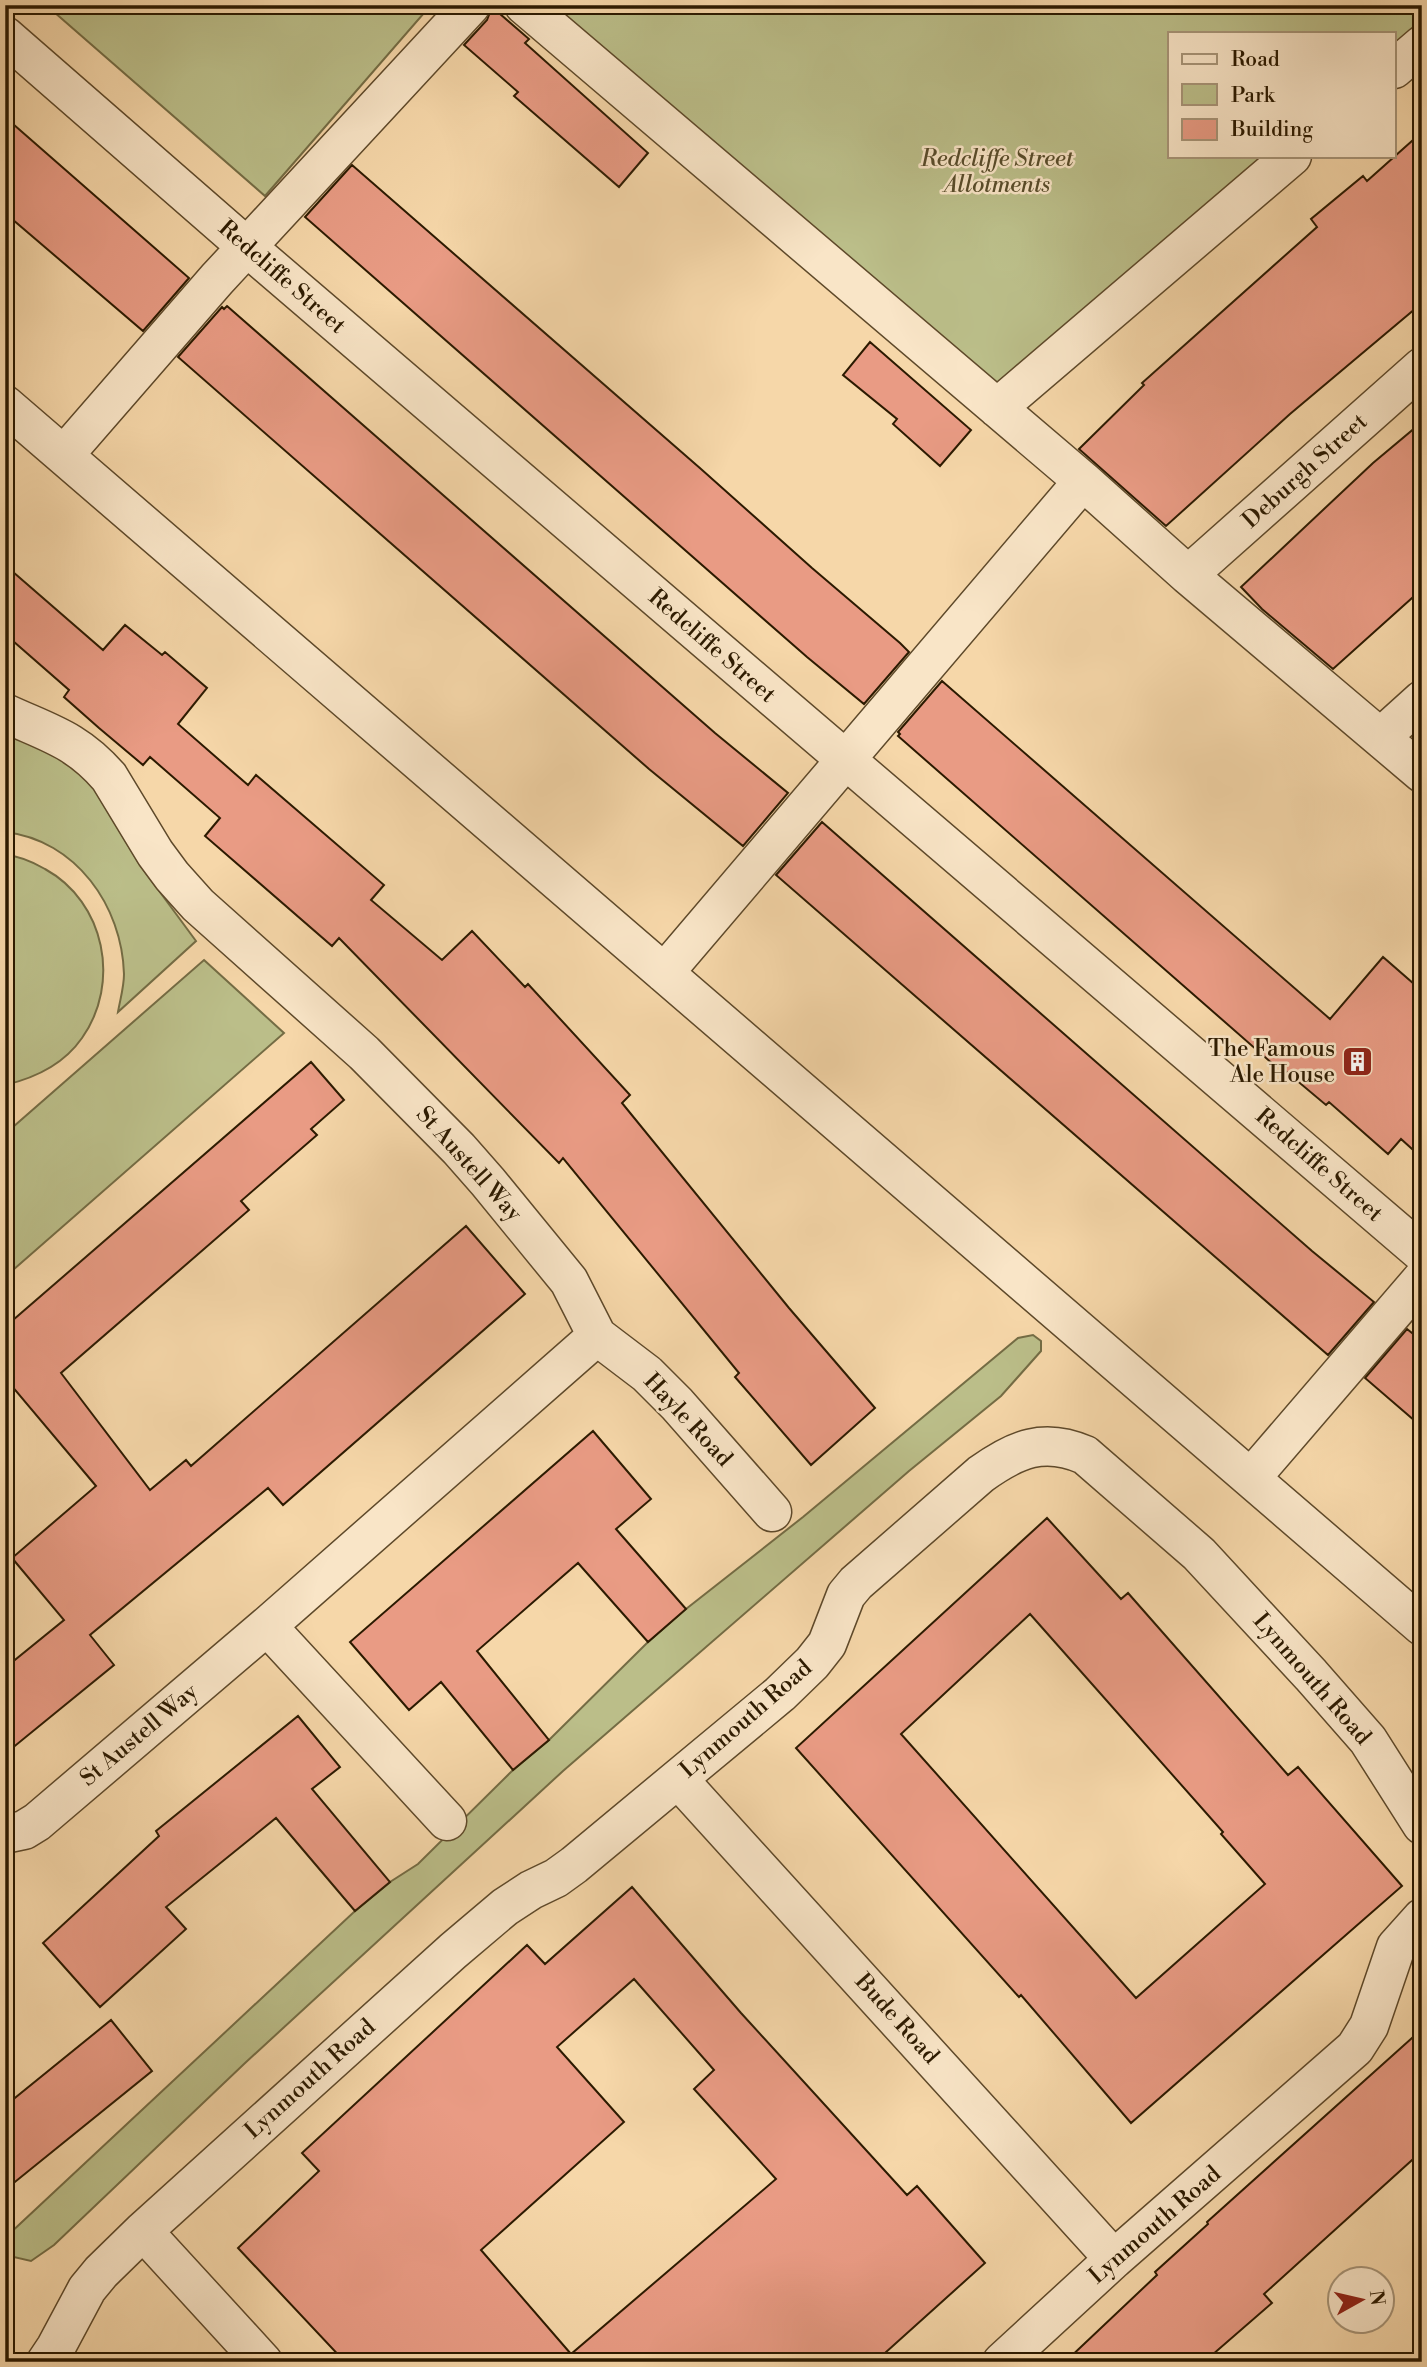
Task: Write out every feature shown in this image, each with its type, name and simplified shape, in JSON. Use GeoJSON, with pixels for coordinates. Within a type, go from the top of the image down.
{"type":"FeatureCollection","features":[{"type":"Feature","properties":{"kind":"street"},"geometry":{"type":"LineString","coordinates":[[64,455],[216,279],[471,5]]}},
{"type":"Feature","properties":{"kind":"street"},"geometry":{"type":"LineString","coordinates":[[524,5],[1422,773]]}},
{"type":"Feature","properties":{"kind":"street","name":"Redcliffe Street"},"geometry":{"type":"LineString","coordinates":[[5,36],[1420,1256]]}},
{"type":"Feature","properties":{"kind":"street"},"geometry":{"type":"LineString","coordinates":[[1396,67],[1422,45]]}},
{"type":"Feature","properties":{"kind":"street"},"geometry":{"type":"LineString","coordinates":[[997,408],[1290,158]]}},
{"type":"Feature","properties":{"kind":"street","name":"Deburgh Street"},"geometry":{"type":"LineString","coordinates":[[1188,575],[1422,367]]}},
{"type":"Feature","properties":{"kind":"street"},"geometry":{"type":"LineString","coordinates":[[5,405],[1422,1626]]}},
{"type":"Feature","properties":{"kind":"street"},"geometry":{"type":"LineString","coordinates":[[664,973],[1083,481]]}},
{"type":"Feature","properties":{"kind":"street"},"geometry":{"type":"LineString","coordinates":[[1381,737],[1422,700]]}},
{"type":"Feature","properties":{"kind":"street","name":"St Austell Way"},"geometry":{"type":"LineString","coordinates":[[5,712],[68,740],[97,763],[109,777],[172,876],[198,905],[364,1053],[488,1181],[569,1282],[597,1336],[267,1626],[37,1822],[24,1830],[5,1834]]}},
{"type":"Feature","properties":{"kind":"street"},"geometry":{"type":"LineString","coordinates":[[1251,1478],[1420,1256]]}},
{"type":"Feature","properties":{"kind":"street","name":"Hayle Road"},"geometry":{"type":"LineString","coordinates":[[597,1336],[647,1374],[772,1512]]}},
{"type":"Feature","properties":{"kind":"street","name":"Lynmouth Road"},"geometry":{"type":"LineString","coordinates":[[46,2362],[88,2289],[101,2272],[143,2231],[371,2024],[505,1907],[565,1871],[780,1694],[813,1663],[834,1629],[846,1595],[875,1564],[981,1474],[1003,1458],[1019,1451],[1054,1445],[1085,1455],[1199,1554],[1368,1740],[1422,1825]]}},
{"type":"Feature","properties":{"kind":"street"},"geometry":{"type":"LineString","coordinates":[[267,1626],[447,1821]]}},
{"type":"Feature","properties":{"kind":"street","name":"Bude Road"},"geometry":{"type":"LineString","coordinates":[[678,1779],[1114,2259]]}},
{"type":"Feature","properties":{"kind":"street","name":"Lynmouth Road"},"geometry":{"type":"LineString","coordinates":[[1002,2362],[1114,2259],[1355,2048],[1369,2026],[1396,1947],[1422,1918]]}},
{"type":"Feature","properties":{"kind":"street"},"geometry":{"type":"LineString","coordinates":[[143,2231],[263,2362]]}},
{"type":"Feature","properties":{"kind":"green space"},"geometry":{"type":"Polygon","coordinates":[[[46,5],[431,5],[265,196],[46,5]]]}},
{"type":"Feature","properties":{"kind":"green space","name":"Redcliffe Street Allotments"},"geometry":{"type":"Polygon","coordinates":[[[553,5],[1422,5],[1422,22],[1396,44],[1396,32],[1168,32],[1168,158],[1266,158],[997,392],[553,5]]]}},
{"type":"Feature","properties":{"kind":"green space"},"geometry":{"type":"Polygon","coordinates":[[[5,727],[83,770],[140,865],[196,941],[118,1012],[124,979],[121,949],[115,924],[104,901],[90,880],[53,848],[30,838],[5,832],[5,727]]]}},
{"type":"Feature","properties":{"kind":"green space"},"geometry":{"type":"Polygon","coordinates":[[[5,855],[26,860],[45,869],[65,883],[82,902],[101,945],[103,969],[101,993],[94,1016],[75,1047],[48,1069],[5,1085],[5,855]]]}},
{"type":"Feature","properties":{"kind":"green space"},"geometry":{"type":"Polygon","coordinates":[[[204,960],[284,1033],[5,1277],[5,1134],[204,960]]]}},
{"type":"Feature","properties":{"kind":"green space"},"geometry":{"type":"Polygon","coordinates":[[[1033,1335],[1041,1341],[1041,1351],[1001,1396],[909,1471],[563,1771],[244,2064],[54,2245],[31,2261],[5,2255],[7,2236],[355,1911],[390,1882],[418,1864],[648,1642],[1018,1338],[1033,1335]]]}},
{"type":"Feature","properties":{"kind":"building"},"geometry":{"type":"Polygon","coordinates":[[[492,7],[529,39],[525,43],[648,153],[619,187],[514,96],[518,92],[464,45],[487,20],[492,7]]]}},
{"type":"Feature","properties":{"kind":"building"},"geometry":{"type":"Polygon","coordinates":[[[5,117],[189,278],[143,331],[5,213],[5,117]]]}},
{"type":"Feature","properties":{"kind":"building"},"geometry":{"type":"Polygon","coordinates":[[[1422,132],[1422,303],[1290,414],[1166,526],[1079,449],[1144,385],[1142,383],[1317,227],[1311,219],[1363,176],[1367,181],[1396,158],[1422,132]]]}},
{"type":"Feature","properties":{"kind":"building"},"geometry":{"type":"Polygon","coordinates":[[[352,165],[909,652],[864,704],[305,217],[352,165]]]}},
{"type":"Feature","properties":{"kind":"building"},"geometry":{"type":"Polygon","coordinates":[[[227,306],[715,733],[788,793],[743,846],[649,769],[178,357],[222,307],[224,309],[227,306]]]}},
{"type":"Feature","properties":{"kind":"building"},"geometry":{"type":"Polygon","coordinates":[[[870,342],[971,430],[940,466],[893,424],[897,419],[843,375],[870,342]]]}},
{"type":"Feature","properties":{"kind":"building"},"geometry":{"type":"Polygon","coordinates":[[[1422,422],[1422,589],[1333,669],[1262,609],[1241,587],[1373,463],[1422,422]]]}},
{"type":"Feature","properties":{"kind":"building"},"geometry":{"type":"Polygon","coordinates":[[[5,565],[103,650],[125,625],[162,655],[165,652],[207,688],[178,724],[248,785],[256,775],[384,885],[371,900],[442,960],[472,931],[525,987],[528,984],[630,1095],[622,1103],[789,1308],[875,1408],[811,1465],[735,1377],[739,1373],[563,1158],[559,1163],[339,938],[332,946],[205,836],[220,818],[150,757],[143,765],[99,728],[64,697],[69,690],[5,634],[5,565]]]}},
{"type":"Feature","properties":{"kind":"building"},"geometry":{"type":"Polygon","coordinates":[[[942,681],[1330,1019],[1383,957],[1422,991],[1422,1158],[1401,1139],[1388,1154],[1329,1102],[1326,1105],[1276,1063],[1274,1065],[898,736],[898,732],[942,681]]]}},
{"type":"Feature","properties":{"kind":"building"},"geometry":{"type":"Polygon","coordinates":[[[822,822],[1312,1251],[1374,1302],[1328,1355],[776,875],[822,822]]]}},
{"type":"Feature","properties":{"kind":"building"},"geometry":{"type":"Polygon","coordinates":[[[311,1062],[344,1100],[311,1129],[317,1135],[241,1201],[249,1210],[61,1373],[150,1490],[186,1460],[191,1466],[466,1226],[525,1294],[283,1505],[268,1488],[90,1635],[114,1665],[5,1754],[5,1668],[64,1620],[12,1558],[96,1486],[5,1378],[5,1327],[311,1062]]]}},
{"type":"Feature","properties":{"kind":"building"},"geometry":{"type":"Polygon","coordinates":[[[1407,1329],[1422,1341],[1422,1427],[1365,1378],[1407,1329]]]}},
{"type":"Feature","properties":{"kind":"building"},"geometry":{"type":"Polygon","coordinates":[[[593,1431],[651,1499],[616,1529],[686,1609],[648,1642],[578,1563],[477,1651],[549,1740],[513,1770],[441,1682],[409,1710],[350,1642],[593,1431]]]}},
{"type":"Feature","properties":{"kind":"building"},"geometry":{"type":"Polygon","coordinates":[[[1047,1518],[1121,1599],[1128,1593],[1288,1775],[1298,1767],[1402,1886],[1131,2123],[1021,1995],[1019,1997],[796,1748],[1047,1518]],[[1030,1614],[901,1734],[1136,1998],[1265,1884],[1221,1834],[1223,1832],[1030,1614]]]}},
{"type":"Feature","properties":{"kind":"building"},"geometry":{"type":"Polygon","coordinates":[[[298,1716],[340,1767],[312,1789],[390,1882],[355,1911],[276,1818],[166,1907],[186,1929],[100,2007],[43,1943],[159,1836],[156,1831],[298,1716]]]}},
{"type":"Feature","properties":{"kind":"building"},"geometry":{"type":"Polygon","coordinates":[[[632,1887],[741,2013],[907,2195],[917,2186],[985,2263],[875,2362],[345,2362],[238,2248],[319,2171],[302,2153],[527,1945],[545,1964],[632,1887]],[[634,1979],[557,2047],[624,2122],[481,2250],[571,2354],[776,2179],[694,2089],[714,2070],[634,1979]]]}},
{"type":"Feature","properties":{"kind":"building"},"geometry":{"type":"Polygon","coordinates":[[[111,2020],[152,2071],[5,2190],[5,2106],[111,2020]]]}},
{"type":"Feature","properties":{"kind":"building"},"geometry":{"type":"Polygon","coordinates":[[[1422,2029],[1422,2151],[1264,2294],[1272,2303],[1204,2362],[1065,2362],[1157,2275],[1155,2272],[1208,2224],[1207,2222],[1422,2029]]]}},
{"type":"Feature","properties":{"kind":"place","name":"The Famous Ale House"},"geometry":{"type":"Point","coordinates":[1358,1062]}}]}
